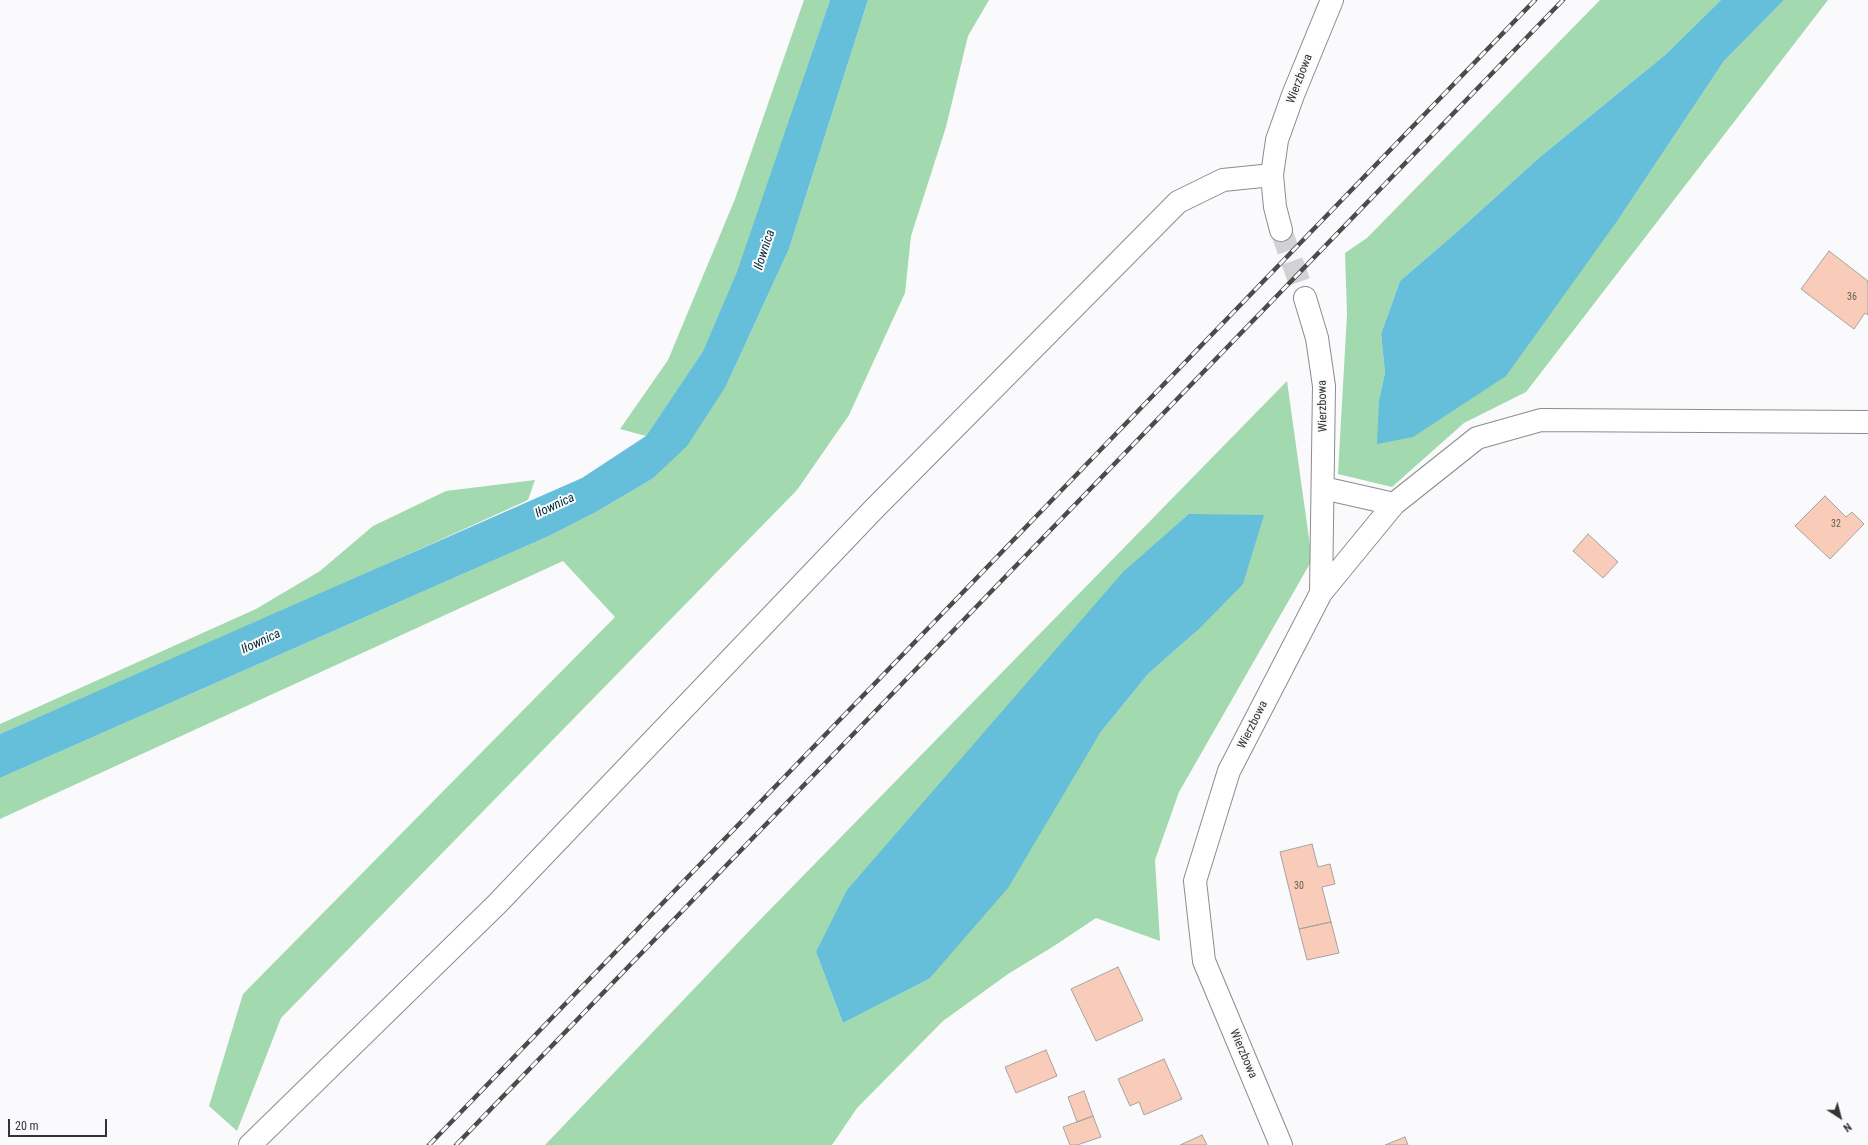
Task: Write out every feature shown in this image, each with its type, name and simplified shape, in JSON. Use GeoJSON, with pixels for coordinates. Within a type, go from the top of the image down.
{"type":"FeatureCollection","features":[{"type":"Feature","properties":{"kind":"street","name":"Wierzbowa"},"geometry":{"type":"LineString","coordinates":[[1281,230],[1275,207],[1272,175],[1277,140],[1293,95],[1332,0]]}},
{"type":"Feature","properties":{"kind":"street"},"geometry":{"type":"LineString","coordinates":[[250,1145],[496,904],[873,510],[1178,202],[1223,180],[1272,175]]}},
{"type":"Feature","properties":{"kind":"street","name":"Wierzbowa"},"geometry":{"type":"LineString","coordinates":[[1281,1145],[1204,961],[1195,881],[1230,771],[1321,593],[1324,488],[1324,386],[1317,338],[1305,298]]}},
{"type":"Feature","properties":{"kind":"street"},"geometry":{"type":"LineString","coordinates":[[1321,593],[1394,504],[1477,438],[1541,420],[1868,422]]}},
{"type":"Feature","properties":{"kind":"street"},"geometry":{"type":"LineString","coordinates":[[1324,488],[1394,504]]}},
{"type":"Feature","properties":{"kind":"green space"},"geometry":{"type":"Polygon","coordinates":[[[804,0],[830,0],[738,272],[703,351],[646,436],[620,429],[668,360],[735,199],[804,0]]]}},
{"type":"Feature","properties":{"kind":"green space"},"geometry":{"type":"Polygon","coordinates":[[[868,0],[989,0],[968,36],[946,127],[911,236],[905,293],[849,415],[797,490],[281,1018],[237,1131],[209,1106],[243,994],[615,617],[563,561],[0,819],[0,778],[549,536],[596,512],[652,479],[726,386],[789,249],[868,0]]]}},
{"type":"Feature","properties":{"kind":"green space"},"geometry":{"type":"Polygon","coordinates":[[[1600,0],[1721,0],[1665,55],[1540,157],[1400,281],[1381,334],[1385,373],[1379,400],[1620,217],[1724,61],[1784,0],[1828,0],[1526,392],[1464,423],[1392,487],[1338,474],[1347,314],[1345,253],[1367,238],[1600,0]]]}},
{"type":"Feature","properties":{"kind":"green space"},"geometry":{"type":"Polygon","coordinates":[[[1287,381],[1312,560],[1179,792],[1155,860],[1160,941],[1096,918],[1008,974],[943,1021],[857,1108],[832,1145],[545,1145],[753,927],[1287,381]],[[1200,628],[816,952],[843,1023],[929,979],[1068,783],[1100,733],[1148,674],[1200,628]]]}},
{"type":"Feature","properties":{"kind":"green space"},"geometry":{"type":"Polygon","coordinates":[[[535,480],[528,500],[301,603],[0,734],[0,724],[256,609],[320,571],[373,526],[446,491],[535,480]]]}},
{"type":"Feature","properties":{"kind":"water","name":"Iłownica"},"geometry":{"type":"Polygon","coordinates":[[[830,0],[868,0],[789,249],[726,386],[687,446],[652,479],[596,512],[549,536],[0,778],[0,734],[582,478],[646,436],[703,351],[737,272],[830,0]]]}},
{"type":"Feature","properties":{"kind":"water"},"geometry":{"type":"Polygon","coordinates":[[[1721,0],[1784,0],[1724,61],[1620,217],[1506,376],[1413,437],[1377,444],[1379,400],[1385,373],[1381,334],[1400,281],[1540,157],[1665,55],[1721,0]]]}},
{"type":"Feature","properties":{"kind":"water"},"geometry":{"type":"Polygon","coordinates":[[[1189,514],[1264,515],[1243,584],[1200,628],[1148,674],[1100,733],[1008,888],[929,979],[843,1023],[816,952],[847,890],[1123,572],[1189,514]]]}},
{"type":"Feature","properties":{"kind":"building"},"geometry":{"type":"Polygon","coordinates":[[[1829,251],[1868,281],[1868,315],[1865,313],[1854,329],[1801,289],[1829,251]]]}},
{"type":"Feature","properties":{"kind":"building"},"geometry":{"type":"Polygon","coordinates":[[[1825,496],[1846,517],[1852,512],[1864,524],[1830,559],[1795,526],[1825,496]]]}},
{"type":"Feature","properties":{"kind":"building"},"geometry":{"type":"Polygon","coordinates":[[[1588,534],[1618,562],[1603,578],[1573,551],[1588,534]]]}},
{"type":"Feature","properties":{"kind":"building"},"geometry":{"type":"Polygon","coordinates":[[[1312,844],[1318,867],[1330,864],[1335,884],[1322,887],[1331,922],[1299,929],[1280,852],[1312,844]]]}},
{"type":"Feature","properties":{"kind":"building"},"geometry":{"type":"Polygon","coordinates":[[[1331,922],[1339,953],[1307,960],[1299,929],[1331,922]]]}},
{"type":"Feature","properties":{"kind":"building"},"geometry":{"type":"Polygon","coordinates":[[[1118,967],[1143,1020],[1096,1041],[1071,989],[1118,967]]]}},
{"type":"Feature","properties":{"kind":"building"},"geometry":{"type":"Polygon","coordinates":[[[1046,1050],[1057,1076],[1016,1093],[1005,1067],[1046,1050]]]}},
{"type":"Feature","properties":{"kind":"building"},"geometry":{"type":"Polygon","coordinates":[[[1164,1059],[1182,1099],[1144,1115],[1139,1102],[1130,1106],[1118,1079],[1164,1059]]]}},
{"type":"Feature","properties":{"kind":"building"},"geometry":{"type":"Polygon","coordinates":[[[1084,1091],[1093,1116],[1077,1122],[1068,1097],[1084,1091]]]}},
{"type":"Feature","properties":{"kind":"building"},"geometry":{"type":"Polygon","coordinates":[[[1093,1116],[1101,1137],[1077,1145],[1070,1145],[1063,1127],[1093,1116]]]}},
{"type":"Feature","properties":{"kind":"building"},"geometry":{"type":"Polygon","coordinates":[[[1202,1135],[1207,1145],[1180,1145],[1202,1135]]]}},
{"type":"Feature","properties":{"kind":"building"},"geometry":{"type":"Polygon","coordinates":[[[1405,1137],[1408,1145],[1385,1145],[1405,1137]]]}},
{"type":"Feature","properties":{"kind":"tunnel"},"geometry":{"type":"LineString","coordinates":[[1281,230],[1305,298]]}},
{"type":"Feature","properties":{"kind":"railway"},"geometry":{"type":"LineString","coordinates":[[429,1145],[1535,0]]}},
{"type":"Feature","properties":{"kind":"railway"},"geometry":{"type":"LineString","coordinates":[[456,1145],[1563,0]]}}]}
